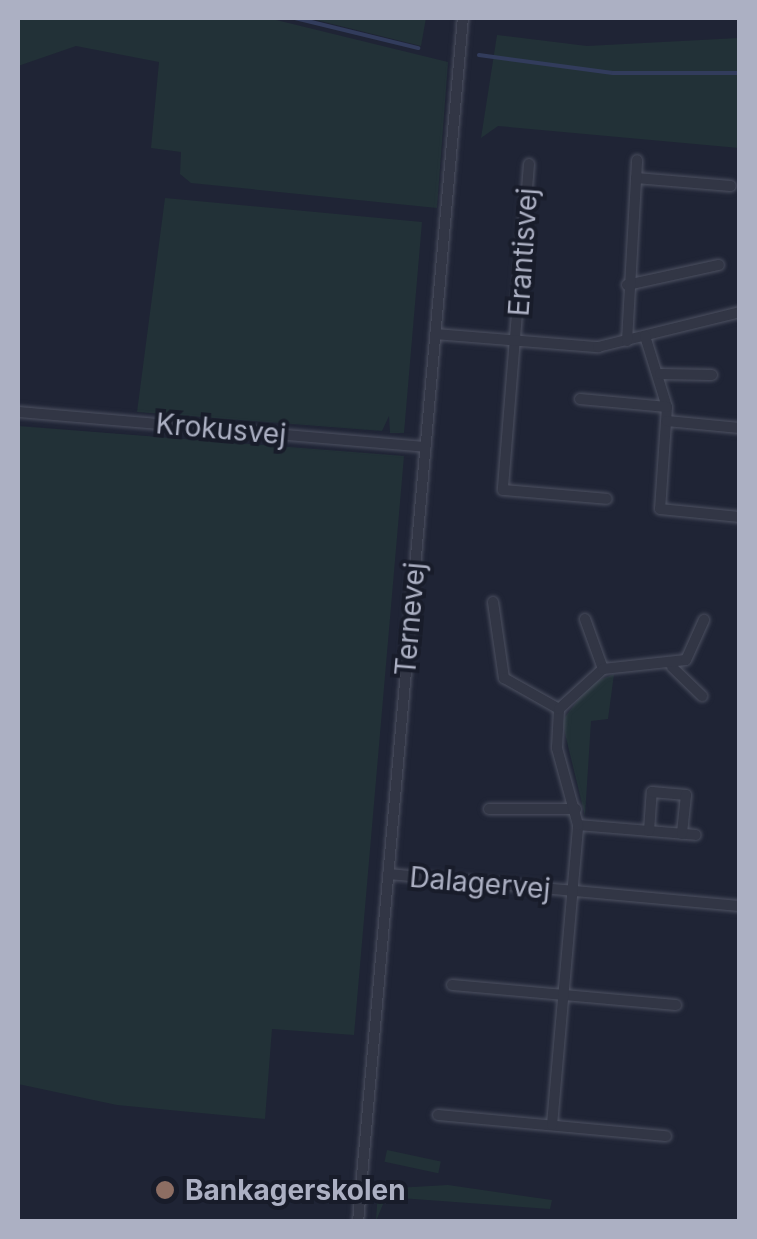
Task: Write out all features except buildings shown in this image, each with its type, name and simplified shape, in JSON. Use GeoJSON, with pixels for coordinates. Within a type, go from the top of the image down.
{"type":"FeatureCollection","features":[{"type":"Feature","properties":{"kind":"street","name":"Ternevej"},"geometry":{"type":"LineString","coordinates":[[358,1222],[463,18]]}},
{"type":"Feature","properties":{"kind":"street"},"geometry":{"type":"LineString","coordinates":[[627,341],[627,285],[637,160]]}},
{"type":"Feature","properties":{"kind":"street","name":"Erantisvej"},"geometry":{"type":"LineString","coordinates":[[530,164],[504,490],[607,499]]}},
{"type":"Feature","properties":{"kind":"street"},"geometry":{"type":"LineString","coordinates":[[636,178],[732,186]]}},
{"type":"Feature","properties":{"kind":"street"},"geometry":{"type":"LineString","coordinates":[[627,285],[719,265]]}},
{"type":"Feature","properties":{"kind":"street","name":"Erantisvej"},"geometry":{"type":"LineString","coordinates":[[436,334],[516,340],[627,341],[740,312]]}},
{"type":"Feature","properties":{"kind":"street"},"geometry":{"type":"LineString","coordinates":[[645,336],[660,374],[667,407],[660,509],[740,516]]}},
{"type":"Feature","properties":{"kind":"street"},"geometry":{"type":"LineString","coordinates":[[660,374],[712,376]]}},
{"type":"Feature","properties":{"kind":"street"},"geometry":{"type":"LineString","coordinates":[[580,399],[667,407]]}},
{"type":"Feature","properties":{"kind":"street","name":"Krokusvej"},"geometry":{"type":"LineString","coordinates":[[18,412],[425,447]]}},
{"type":"Feature","properties":{"kind":"street"},"geometry":{"type":"LineString","coordinates":[[667,421],[740,428]]}},
{"type":"Feature","properties":{"kind":"street"},"geometry":{"type":"LineString","coordinates":[[493,602],[504,678],[559,709],[603,668],[672,667],[697,648],[704,620]]}},
{"type":"Feature","properties":{"kind":"street"},"geometry":{"type":"LineString","coordinates":[[585,619],[603,668]]}},
{"type":"Feature","properties":{"kind":"street"},"geometry":{"type":"LineString","coordinates":[[672,667],[702,696]]}},
{"type":"Feature","properties":{"kind":"street","name":"Dalagervej"},"geometry":{"type":"LineString","coordinates":[[552,1126],[578,825],[556,748],[559,709]]}},
{"type":"Feature","properties":{"kind":"street"},"geometry":{"type":"LineString","coordinates":[[648,831],[652,792],[686,795],[682,834]]}},
{"type":"Feature","properties":{"kind":"street"},"geometry":{"type":"LineString","coordinates":[[490,809],[576,809]]}},
{"type":"Feature","properties":{"kind":"street"},"geometry":{"type":"LineString","coordinates":[[578,825],[696,835]]}},
{"type":"Feature","properties":{"kind":"street","name":"Dalagervej"},"geometry":{"type":"LineString","coordinates":[[388,874],[740,906]]}},
{"type":"Feature","properties":{"kind":"street"},"geometry":{"type":"LineString","coordinates":[[452,985],[676,1005]]}},
{"type":"Feature","properties":{"kind":"street"},"geometry":{"type":"LineString","coordinates":[[438,1115],[666,1136]]}},
{"type":"Feature","properties":{"kind":"shaded area"},"geometry":{"type":"Polygon","coordinates":[[[18,18],[268,18],[448,62],[437,208],[191,183],[180,174],[181,152],[151,148],[159,62],[76,46],[18,66],[18,18]]]}},
{"type":"Feature","properties":{"kind":"shaded area"},"geometry":{"type":"Polygon","coordinates":[[[308,18],[426,18],[421,46],[308,18]]]}},
{"type":"Feature","properties":{"kind":"shaded area"},"geometry":{"type":"Polygon","coordinates":[[[497,35],[587,46],[739,38],[739,148],[498,126],[481,138],[497,35]]]}},
{"type":"Feature","properties":{"kind":"shaded area"},"geometry":{"type":"Polygon","coordinates":[[[165,198],[422,222],[404,433],[390,433],[389,416],[382,431],[137,412],[165,198]]]}},
{"type":"Feature","properties":{"kind":"shaded area"},"geometry":{"type":"Polygon","coordinates":[[[18,426],[404,456],[354,1035],[272,1029],[265,1119],[117,1105],[18,1084],[18,426]]]}},
{"type":"Feature","properties":{"kind":"shaded area"},"geometry":{"type":"Polygon","coordinates":[[[614,674],[608,719],[591,721],[585,816],[562,721],[590,684],[614,674]]]}},
{"type":"Feature","properties":{"kind":"shaded area"},"geometry":{"type":"Polygon","coordinates":[[[387,1150],[441,1161],[438,1173],[385,1162],[387,1150]]]}},
{"type":"Feature","properties":{"kind":"shaded area"},"geometry":{"type":"Polygon","coordinates":[[[448,1185],[552,1200],[550,1209],[386,1197],[376,1221],[378,1189],[448,1185]]]}},
{"type":"Feature","properties":{"kind":"waterway"},"geometry":{"type":"LineString","coordinates":[[295,18],[418,48]]}},
{"type":"Feature","properties":{"kind":"waterway"},"geometry":{"type":"LineString","coordinates":[[479,55],[613,73],[740,73]]}},
{"type":"Feature","properties":{"kind":"place","name":"Bankagerskolen"},"geometry":{"type":"Point","coordinates":[165,1190]}}]}
